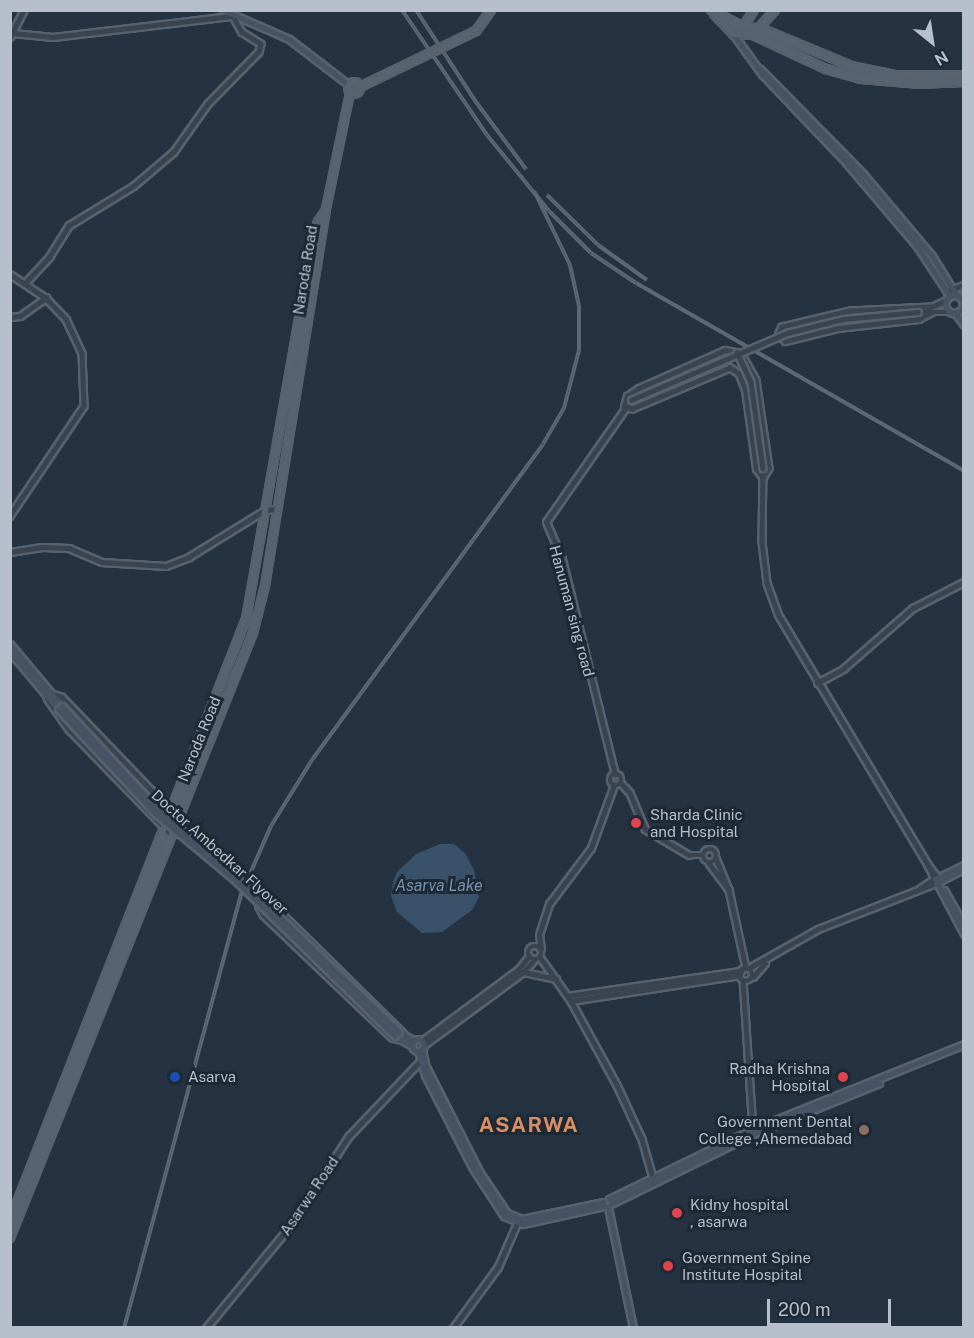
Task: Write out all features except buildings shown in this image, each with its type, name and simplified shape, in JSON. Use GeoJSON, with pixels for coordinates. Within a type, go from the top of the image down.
{"type":"FeatureCollection","features":[{"type":"Feature","properties":{"kind":"main road"},"geometry":{"type":"LineString","coordinates":[[223,10],[254,23],[311,53],[349,85],[350,93],[326,210]]}},
{"type":"Feature","properties":{"kind":"main road"},"geometry":{"type":"LineString","coordinates":[[350,93],[358,93],[360,87],[476,31],[491,10]]}},
{"type":"Feature","properties":{"kind":"main road"},"geometry":{"type":"LineString","coordinates":[[735,34],[754,10]]}},
{"type":"Feature","properties":{"kind":"main road"},"geometry":{"type":"LineString","coordinates":[[753,35],[775,10]]}},
{"type":"Feature","properties":{"kind":"main road"},"geometry":{"type":"LineString","coordinates":[[712,12],[771,32],[851,66],[895,75],[963,75]]}},
{"type":"Feature","properties":{"kind":"main road"},"geometry":{"type":"LineString","coordinates":[[712,12],[735,34],[760,69],[864,175],[927,249],[951,293],[963,308],[957,315]]}},
{"type":"Feature","properties":{"kind":"main road"},"geometry":{"type":"LineString","coordinates":[[768,18],[771,32]]}},
{"type":"Feature","properties":{"kind":"main road"},"geometry":{"type":"LineString","coordinates":[[735,34],[753,35],[826,69],[861,79],[920,84],[963,82]]}},
{"type":"Feature","properties":{"kind":"main road"},"geometry":{"type":"LineString","coordinates":[[349,85],[355,82],[360,87]]}},
{"type":"Feature","properties":{"kind":"main road","name":"Naroda Road"},"geometry":{"type":"LineString","coordinates":[[10,1238],[253,633],[277,509],[326,210]]}},
{"type":"Feature","properties":{"kind":"main road","name":"Naroda Road"},"geometry":{"type":"LineString","coordinates":[[10,1220],[166,828],[246,619],[309,260],[318,222],[326,210]]}},
{"type":"Feature","properties":{"kind":"main road"},"geometry":{"type":"LineString","coordinates":[[951,293],[945,302],[963,325]]}},
{"type":"Feature","properties":{"kind":"main road"},"geometry":{"type":"LineString","coordinates":[[10,644],[49,695]]}},
{"type":"Feature","properties":{"kind":"main road"},"geometry":{"type":"LineString","coordinates":[[10,652],[49,695]]}},
{"type":"Feature","properties":{"kind":"main road","name":"Doctor Ambedkar Flyover"},"geometry":{"type":"LineString","coordinates":[[49,695],[162,814],[232,871],[399,1036],[413,1043]]}},
{"type":"Feature","properties":{"kind":"main road"},"geometry":{"type":"LineString","coordinates":[[937,880],[963,867]]}},
{"type":"Feature","properties":{"kind":"main road"},"geometry":{"type":"LineString","coordinates":[[937,880],[963,926]]}},
{"type":"Feature","properties":{"kind":"main road"},"geometry":{"type":"LineString","coordinates":[[937,880],[963,934]]}},
{"type":"Feature","properties":{"kind":"main road"},"geometry":{"type":"LineString","coordinates":[[413,1043],[421,1047]]}},
{"type":"Feature","properties":{"kind":"main road"},"geometry":{"type":"LineString","coordinates":[[413,1043],[421,1047]]}},
{"type":"Feature","properties":{"kind":"main road"},"geometry":{"type":"LineString","coordinates":[[421,1047],[422,1060],[498,1210],[518,1221],[607,1203],[753,1132],[963,1046]]}},
{"type":"Feature","properties":{"kind":"main road"},"geometry":{"type":"LineString","coordinates":[[607,1203],[633,1328]]}},
{"type":"Feature","properties":{"kind":"street"},"geometry":{"type":"LineString","coordinates":[[24,10],[12,35],[53,37],[233,16],[242,32],[261,44],[259,52],[208,104],[174,152],[134,186],[69,226],[50,257],[26,283]]}},
{"type":"Feature","properties":{"kind":"street"},"geometry":{"type":"LineString","coordinates":[[10,274],[46,298],[66,319],[82,354],[84,406],[10,516]]}},
{"type":"Feature","properties":{"kind":"street"},"geometry":{"type":"LineString","coordinates":[[951,293],[963,285]]}},
{"type":"Feature","properties":{"kind":"street"},"geometry":{"type":"LineString","coordinates":[[10,317],[20,316],[46,298]]}},
{"type":"Feature","properties":{"kind":"street"},"geometry":{"type":"LineString","coordinates":[[945,302],[931,310],[918,319],[838,328],[785,341],[779,333],[782,327],[850,311],[931,310],[957,315]]}},
{"type":"Feature","properties":{"kind":"street"},"geometry":{"type":"LineString","coordinates":[[569,999],[744,973],[767,962],[818,929],[937,880],[817,683],[778,614],[767,583],[761,536],[763,468],[751,382],[737,352],[825,323],[931,310]]}},
{"type":"Feature","properties":{"kind":"street"},"geometry":{"type":"LineString","coordinates":[[725,350],[741,353],[752,368],[765,424],[769,468],[763,478],[756,469],[745,390],[739,374],[725,367],[632,409],[624,407],[627,396],[639,388],[725,350]]}},
{"type":"Feature","properties":{"kind":"street","name":"Hanuman sing road"},"geometry":{"type":"LineString","coordinates":[[615,775],[562,559],[546,522],[631,400],[737,352]]}},
{"type":"Feature","properties":{"kind":"street"},"geometry":{"type":"LineString","coordinates":[[739,374],[752,368]]}},
{"type":"Feature","properties":{"kind":"street"},"geometry":{"type":"LineString","coordinates":[[10,552],[42,547],[69,548],[102,562],[166,566],[189,558],[265,510],[277,509]]}},
{"type":"Feature","properties":{"kind":"street"},"geometry":{"type":"LineString","coordinates":[[817,683],[843,669],[913,608],[963,582]]}},
{"type":"Feature","properties":{"kind":"street"},"geometry":{"type":"LineString","coordinates":[[172,835],[69,729],[48,704],[49,695],[62,697],[179,819]]}},
{"type":"Feature","properties":{"kind":"street"},"geometry":{"type":"LineString","coordinates":[[421,1047],[452,1026],[519,969],[529,956],[557,891],[591,849],[614,785],[611,780],[615,775],[620,776],[621,783],[630,793],[645,829],[689,855],[703,855],[711,849],[729,890],[744,973],[753,1132]]}},
{"type":"Feature","properties":{"kind":"street"},"geometry":{"type":"LineString","coordinates":[[614,785],[621,783]]}},
{"type":"Feature","properties":{"kind":"street"},"geometry":{"type":"LineString","coordinates":[[703,855],[729,890]]}},
{"type":"Feature","properties":{"kind":"street"},"geometry":{"type":"LineString","coordinates":[[709,863],[716,858]]}},
{"type":"Feature","properties":{"kind":"street"},"geometry":{"type":"LineString","coordinates":[[263,896],[399,1036],[392,1038],[263,915],[258,906],[263,896]]}},
{"type":"Feature","properties":{"kind":"street"},"geometry":{"type":"LineString","coordinates":[[539,935],[540,957],[569,999],[637,1125],[653,1179]]}},
{"type":"Feature","properties":{"kind":"street"},"geometry":{"type":"LineString","coordinates":[[532,946],[541,949]]}},
{"type":"Feature","properties":{"kind":"street"},"geometry":{"type":"LineString","coordinates":[[529,956],[534,960]]}},
{"type":"Feature","properties":{"kind":"street"},"geometry":{"type":"LineString","coordinates":[[421,1047],[540,957]]}},
{"type":"Feature","properties":{"kind":"street"},"geometry":{"type":"LineString","coordinates":[[744,998],[751,979],[767,962]]}},
{"type":"Feature","properties":{"kind":"street"},"geometry":{"type":"LineString","coordinates":[[523,972],[556,979]]}},
{"type":"Feature","properties":{"kind":"street"},"geometry":{"type":"LineString","coordinates":[[744,973],[751,979]]}},
{"type":"Feature","properties":{"kind":"street"},"geometry":{"type":"LineString","coordinates":[[744,973],[751,979]]}},
{"type":"Feature","properties":{"kind":"street","name":"Asarwa Road"},"geometry":{"type":"LineString","coordinates":[[206,1328],[290,1226],[348,1136],[413,1066],[422,1060]]}},
{"type":"Feature","properties":{"kind":"street"},"geometry":{"type":"LineString","coordinates":[[453,1328],[498,1267],[518,1221]]}},
{"type":"Feature","properties":{"kind":"water","name":"Asarva Lake"},"geometry":{"type":"Polygon","coordinates":[[[440,844],[454,844],[465,853],[474,870],[479,897],[472,910],[442,932],[422,933],[397,912],[391,896],[393,882],[397,872],[416,854],[440,844]]]}},
{"type":"Feature","properties":{"kind":"railway"},"geometry":{"type":"LineString","coordinates":[[402,10],[487,135],[549,211],[591,253],[636,283],[964,471]]}},
{"type":"Feature","properties":{"kind":"railway"},"geometry":{"type":"LineString","coordinates":[[416,10],[476,102],[526,169]]}},
{"type":"Feature","properties":{"kind":"railway"},"geometry":{"type":"LineString","coordinates":[[124,1328],[242,892],[271,826],[312,760],[543,444],[564,408],[579,350],[579,306],[570,265],[534,191]]}},
{"type":"Feature","properties":{"kind":"railway"},"geometry":{"type":"LineString","coordinates":[[547,195],[598,245],[647,280]]}},
{"type":"Feature","properties":{"kind":"place","name":"Sharda Clinic and Hospital"},"geometry":{"type":"Point","coordinates":[636,823]}},
{"type":"Feature","properties":{"kind":"place","name":"Asarva"},"geometry":{"type":"Point","coordinates":[175,1077]}},
{"type":"Feature","properties":{"kind":"place","name":"Radha Krishna Hospital"},"geometry":{"type":"Point","coordinates":[843,1077]}},
{"type":"Feature","properties":{"kind":"place","name":"Government Dental College ,Ahemedabad"},"geometry":{"type":"Point","coordinates":[864,1130]}},
{"type":"Feature","properties":{"kind":"place","name":"Kidny hospital , asarwa"},"geometry":{"type":"Point","coordinates":[677,1213]}},
{"type":"Feature","properties":{"kind":"place","name":"Government Spine Institute Hospital"},"geometry":{"type":"Point","coordinates":[668,1266]}},
{"type":"Feature","properties":{"kind":"district","name":"ASARWA"},"geometry":{"type":"Point","coordinates":[529,1125]}}]}
